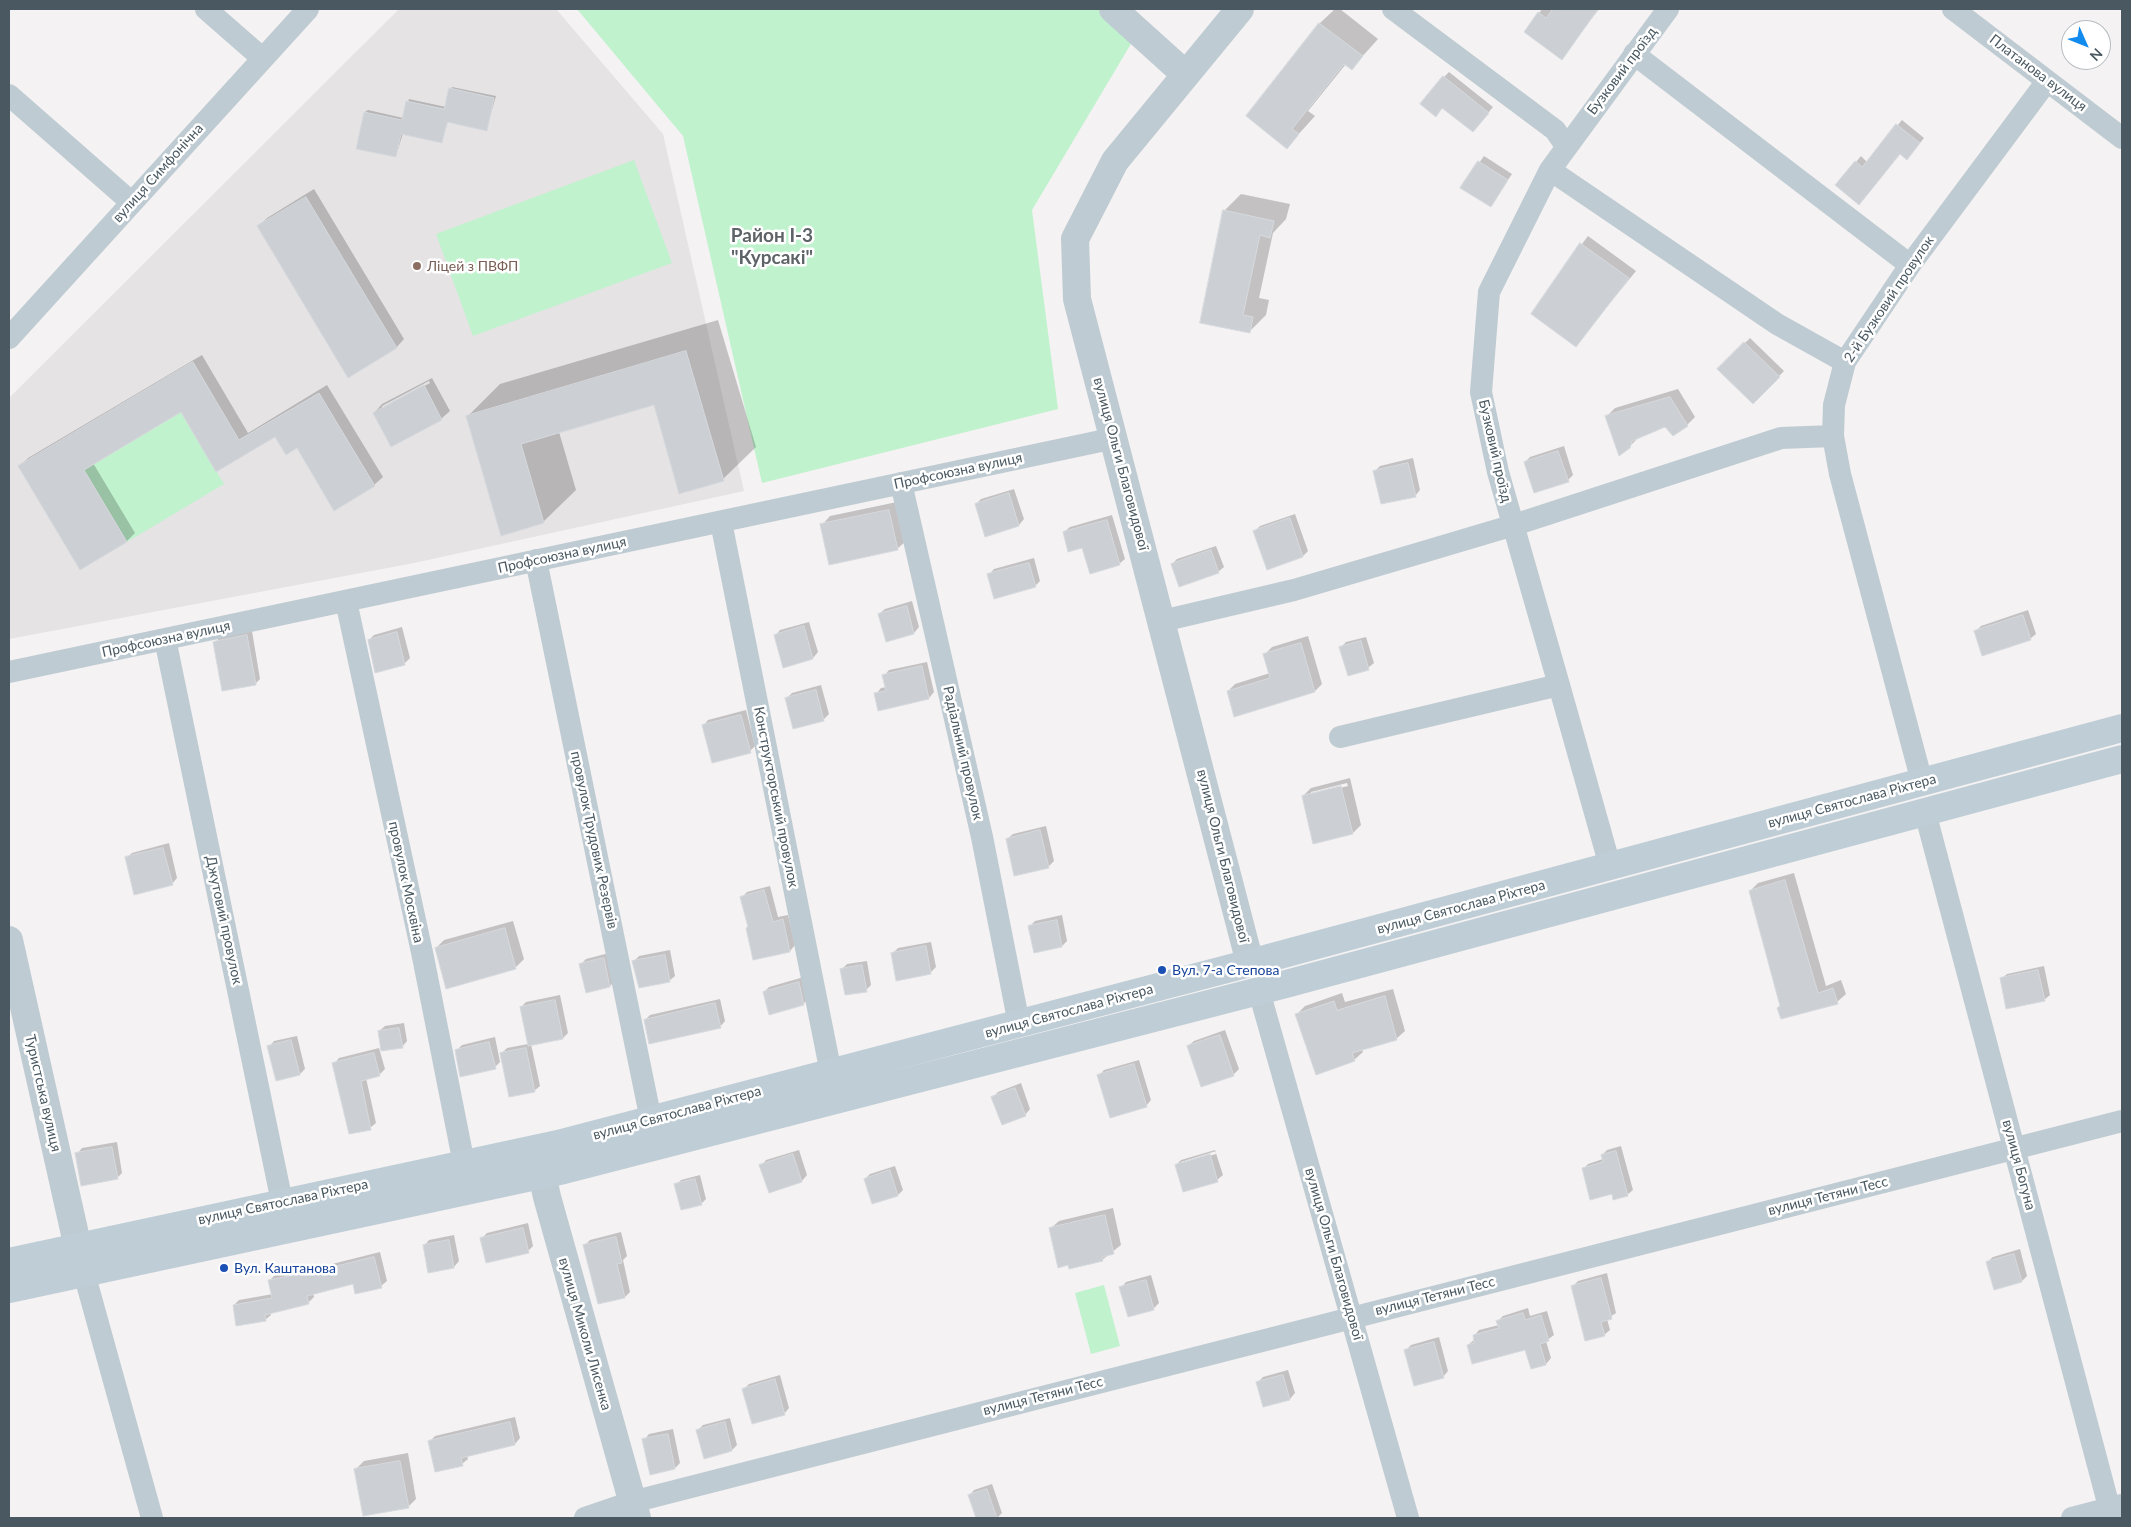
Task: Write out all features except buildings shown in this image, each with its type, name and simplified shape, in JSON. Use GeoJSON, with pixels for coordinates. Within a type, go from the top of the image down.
{"type":"FeatureCollection","features":[{"type":"Feature","properties":{"kind":"main road","name":"вулиця Святослава Ріхтера"},"geometry":{"type":"LineString","coordinates":[[9,1289],[81,1260],[282,1202],[536,1148],[651,1120],[1250,963],[2122,728]]}},
{"type":"Feature","properties":{"kind":"main road","name":"вулиця Святослава Ріхтера"},"geometry":{"type":"LineString","coordinates":[[9,1262],[81,1260],[542,1175],[1259,991],[2122,759]]}},
{"type":"Feature","properties":{"kind":"street"},"geometry":{"type":"LineString","coordinates":[[206,9],[262,58]]}},
{"type":"Feature","properties":{"kind":"street","name":"вулиця Симфонічна"},"geometry":{"type":"LineString","coordinates":[[9,338],[308,9]]}},
{"type":"Feature","properties":{"kind":"street"},"geometry":{"type":"LineString","coordinates":[[1114,9],[1185,74]]}},
{"type":"Feature","properties":{"kind":"street","name":"вулиця Ольги Благовидової"},"geometry":{"type":"LineString","coordinates":[[1240,9],[1185,74],[1116,161],[1075,239],[1077,299],[1115,438],[1250,963]]}},
{"type":"Feature","properties":{"kind":"street"},"geometry":{"type":"LineString","coordinates":[[1393,9],[1555,130],[1566,146]]}},
{"type":"Feature","properties":{"kind":"street","name":"Бузковий проїзд"},"geometry":{"type":"LineString","coordinates":[[1610,866],[1498,472],[1481,392],[1489,292],[1550,170],[1668,9]]}},
{"type":"Feature","properties":{"kind":"street","name":"Платанова вулиця"},"geometry":{"type":"LineString","coordinates":[[1954,9],[2122,138]]}},
{"type":"Feature","properties":{"kind":"street"},"geometry":{"type":"LineString","coordinates":[[1634,54],[1910,265]]}},
{"type":"Feature","properties":{"kind":"street","name":"2-й Бузковий провулок"},"geometry":{"type":"LineString","coordinates":[[1922,782],[1840,474],[1833,436],[1834,405],[1845,362],[1910,265],[2048,81]]}},
{"type":"Feature","properties":{"kind":"street"},"geometry":{"type":"LineString","coordinates":[[9,95],[132,202]]}},
{"type":"Feature","properties":{"kind":"street"},"geometry":{"type":"LineString","coordinates":[[1550,170],[1777,324],[1845,362]]}},
{"type":"Feature","properties":{"kind":"street"},"geometry":{"type":"LineString","coordinates":[[1162,621],[1294,590],[1514,525],[1781,438],[1833,436]]}},
{"type":"Feature","properties":{"kind":"street","name":"Профсоюзна вулиця"},"geometry":{"type":"LineString","coordinates":[[9,672],[1115,438]]}},
{"type":"Feature","properties":{"kind":"street","name":"Радіальний провулок"},"geometry":{"type":"LineString","coordinates":[[901,484],[982,838],[1019,1024]]}},
{"type":"Feature","properties":{"kind":"street","name":"Конструкторський провулок"},"geometry":{"type":"LineString","coordinates":[[721,522],[832,1073]]}},
{"type":"Feature","properties":{"kind":"street","name":"провулок Трудових Резервів"},"geometry":{"type":"LineString","coordinates":[[536,560],[651,1120]]}},
{"type":"Feature","properties":{"kind":"street","name":"провулок Москвіна"},"geometry":{"type":"LineString","coordinates":[[346,601],[464,1164]]}},
{"type":"Feature","properties":{"kind":"street","name":"Джутовий провулок"},"geometry":{"type":"LineString","coordinates":[[165,639],[282,1202]]}},
{"type":"Feature","properties":{"kind":"street"},"geometry":{"type":"LineString","coordinates":[[1340,737],[1559,685]]}},
{"type":"Feature","properties":{"kind":"street","name":"вулиця Богуна"},"geometry":{"type":"LineString","coordinates":[[1925,812],[2014,1148],[2115,1511]]}},
{"type":"Feature","properties":{"kind":"street","name":"Туристська вулиця"},"geometry":{"type":"LineString","coordinates":[[9,940],[81,1260],[152,1518]]}},
{"type":"Feature","properties":{"kind":"street","name":"вулиця Ольги Благовидової"},"geometry":{"type":"LineString","coordinates":[[1259,991],[1408,1518]]}},
{"type":"Feature","properties":{"kind":"street","name":"вулиця Тетяни Тесс"},"geometry":{"type":"LineString","coordinates":[[585,1518],[634,1510],[1352,1318],[2122,1120]]}},
{"type":"Feature","properties":{"kind":"street","name":"вулиця Миколи Лисенка"},"geometry":{"type":"LineString","coordinates":[[536,1148],[634,1510]]}},
{"type":"Feature","properties":{"kind":"street"},"geometry":{"type":"LineString","coordinates":[[2072,1518],[2115,1511]]}},
{"type":"Feature","properties":{"kind":"shaded area","name":"Ліцей з ПВФП"},"geometry":{"type":"Polygon","coordinates":[[[399,9],[556,9],[663,134],[744,491],[414,563],[9,639],[9,398],[399,9]]]}},
{"type":"Feature","properties":{"kind":"green space"},"geometry":{"type":"Polygon","coordinates":[[[577,9],[1117,9],[1141,27],[1032,210],[1058,409],[762,483],[683,136],[577,9]]]}},
{"type":"Feature","properties":{"kind":"green space"},"geometry":{"type":"Polygon","coordinates":[[[634,160],[672,263],[473,336],[436,234],[634,160]]]}},
{"type":"Feature","properties":{"kind":"green space"},"geometry":{"type":"Polygon","coordinates":[[[181,412],[224,484],[127,542],[84,470],[181,412]]]}},
{"type":"Feature","properties":{"kind":"green space"},"geometry":{"type":"Polygon","coordinates":[[[1104,1285],[1120,1346],[1091,1354],[1075,1293],[1104,1285]]]}},
{"type":"Feature","properties":{"kind":"place","name":"Ліцей з ПВФП"},"geometry":{"type":"Point","coordinates":[417,266]}},
{"type":"Feature","properties":{"kind":"place","name":"Вул. 7-а Степова"},"geometry":{"type":"Point","coordinates":[1162,970]}},
{"type":"Feature","properties":{"kind":"place","name":"Вул. Каштанова"},"geometry":{"type":"Point","coordinates":[224,1268]}},
{"type":"Feature","properties":{"kind":"district","name":"Район І-3 \"Курсакі\""},"geometry":{"type":"Point","coordinates":[772,247]}}]}
